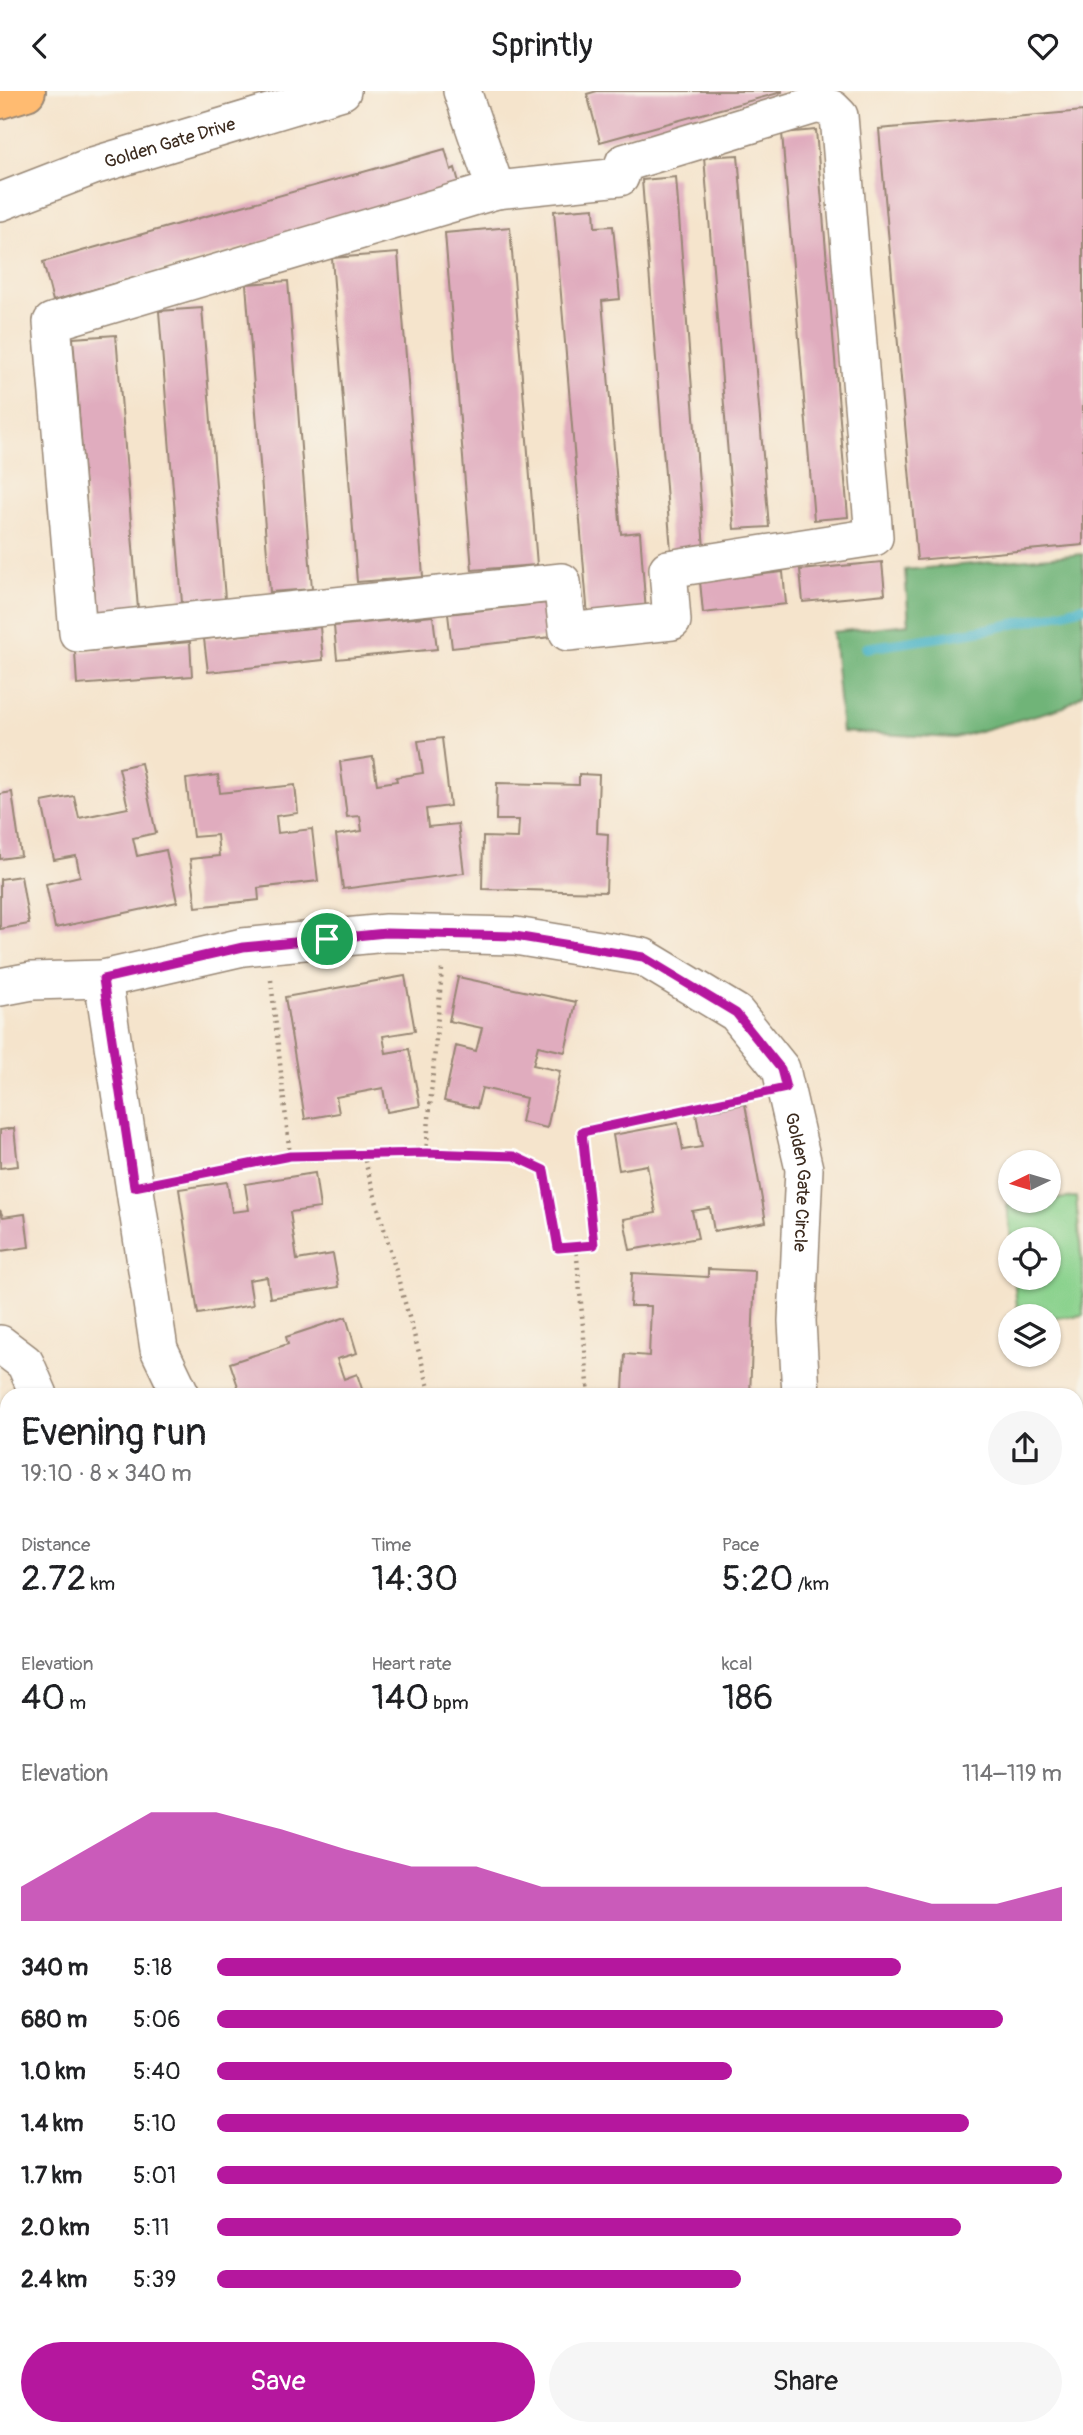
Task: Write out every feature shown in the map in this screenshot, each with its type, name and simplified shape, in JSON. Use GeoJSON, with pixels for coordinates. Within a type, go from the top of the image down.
{"type":"FeatureCollection","features":[{"type":"Feature","properties":{"kind":"highway"},"geometry":{"type":"LineString","coordinates":[[0,99],[26,91]]}},
{"type":"Feature","properties":{"kind":"street","name":"Golden Gate Drive"},"geometry":{"type":"LineString","coordinates":[[0,202],[93,166],[342,91]]}},
{"type":"Feature","properties":{"kind":"street"},"geometry":{"type":"LineString","coordinates":[[462,91],[496,190]]}},
{"type":"Feature","properties":{"kind":"street"},"geometry":{"type":"LineString","coordinates":[[818,104],[832,109],[839,116],[874,537],[668,569],[672,621],[569,632],[562,582],[78,633],[52,322],[496,190],[620,177],[624,163],[818,104]]}},
{"type":"Feature","properties":{"kind":"street","name":"Golden Gate Circle"},"geometry":{"type":"LineString","coordinates":[[0,987],[32,981],[103,979],[243,947],[386,933],[515,936],[643,957],[736,1013],[781,1069],[804,1169],[797,1321],[801,1388]]}},
{"type":"Feature","properties":{"kind":"street"},"geometry":{"type":"LineString","coordinates":[[103,979],[159,1349],[178,1388]]}},
{"type":"Feature","properties":{"kind":"street"},"geometry":{"type":"LineString","coordinates":[[0,1344],[25,1363],[36,1388]]}},
{"type":"Feature","properties":{"kind":"path"},"geometry":{"type":"LineString","coordinates":[[426,1153],[446,934]]}},
{"type":"Feature","properties":{"kind":"path"},"geometry":{"type":"LineString","coordinates":[[268,944],[290,1156]]}},
{"type":"Feature","properties":{"kind":"path"},"geometry":{"type":"LineString","coordinates":[[134,1187],[290,1156],[426,1153],[514,1156],[544,1170],[558,1248],[594,1245],[582,1132],[786,1088]]}},
{"type":"Feature","properties":{"kind":"path"},"geometry":{"type":"LineString","coordinates":[[363,1154],[429,1388]]}},
{"type":"Feature","properties":{"kind":"path"},"geometry":{"type":"LineString","coordinates":[[576,1246],[588,1388]]}},
{"type":"Feature","properties":{"kind":"green space"},"geometry":{"type":"Polygon","coordinates":[[[1083,554],[1083,694],[1064,707],[955,738],[842,732],[833,632],[909,624],[905,570],[1083,554]]]}},
{"type":"Feature","properties":{"kind":"green space"},"geometry":{"type":"Polygon","coordinates":[[[1076,1197],[1083,1274],[1083,1315],[1061,1318],[1061,1304],[1017,1304],[1015,1290],[1061,1290],[1061,1227],[1010,1227],[1008,1213],[1061,1213],[1061,1199],[1076,1197]]]}},
{"type":"Feature","properties":{"kind":"building"},"geometry":{"type":"Polygon","coordinates":[[[597,91],[782,92],[600,142],[587,94],[597,91]]]}},
{"type":"Feature","properties":{"kind":"building"},"geometry":{"type":"Polygon","coordinates":[[[1083,111],[1083,545],[917,560],[879,129],[1083,111]]]}},
{"type":"Feature","properties":{"kind":"building"},"geometry":{"type":"Polygon","coordinates":[[[816,130],[848,517],[814,520],[782,133],[816,130]]]}},
{"type":"Feature","properties":{"kind":"building"},"geometry":{"type":"Polygon","coordinates":[[[445,149],[451,170],[455,168],[460,186],[53,301],[43,262],[445,149]]]}},
{"type":"Feature","properties":{"kind":"building"},"geometry":{"type":"Polygon","coordinates":[[[738,155],[769,527],[734,529],[704,157],[738,155]]]}},
{"type":"Feature","properties":{"kind":"building"},"geometry":{"type":"Polygon","coordinates":[[[676,177],[704,549],[671,551],[642,180],[676,177]]]}},
{"type":"Feature","properties":{"kind":"building"},"geometry":{"type":"Polygon","coordinates":[[[594,208],[595,227],[613,226],[620,299],[602,301],[621,534],[640,532],[646,613],[588,617],[554,211],[594,208]]]}},
{"type":"Feature","properties":{"kind":"building"},"geometry":{"type":"Polygon","coordinates":[[[510,227],[537,565],[472,570],[445,233],[510,227]]]}},
{"type":"Feature","properties":{"kind":"building"},"geometry":{"type":"Polygon","coordinates":[[[398,253],[423,577],[357,582],[332,258],[398,253]]]}},
{"type":"Feature","properties":{"kind":"building"},"geometry":{"type":"Polygon","coordinates":[[[288,281],[312,589],[270,592],[246,284],[288,281]]]}},
{"type":"Feature","properties":{"kind":"building"},"geometry":{"type":"Polygon","coordinates":[[[202,308],[225,599],[182,603],[159,311],[202,308]]]}},
{"type":"Feature","properties":{"kind":"building"},"geometry":{"type":"Polygon","coordinates":[[[116,335],[138,609],[95,613],[73,338],[116,335]]]}},
{"type":"Feature","properties":{"kind":"building"},"geometry":{"type":"Polygon","coordinates":[[[882,562],[885,594],[803,602],[800,570],[882,562]]]}},
{"type":"Feature","properties":{"kind":"building"},"geometry":{"type":"Polygon","coordinates":[[[783,572],[786,604],[703,613],[700,581],[783,572]]]}},
{"type":"Feature","properties":{"kind":"building"},"geometry":{"type":"Polygon","coordinates":[[[547,603],[551,637],[452,648],[448,614],[547,603]]]}},
{"type":"Feature","properties":{"kind":"building"},"geometry":{"type":"Polygon","coordinates":[[[433,616],[437,649],[337,659],[334,626],[433,616]]]}},
{"type":"Feature","properties":{"kind":"building"},"geometry":{"type":"Polygon","coordinates":[[[320,627],[323,660],[208,672],[204,639],[320,627]]]}},
{"type":"Feature","properties":{"kind":"building"},"geometry":{"type":"Polygon","coordinates":[[[190,642],[192,676],[77,685],[75,652],[190,642]]]}},
{"type":"Feature","properties":{"kind":"building"},"geometry":{"type":"Polygon","coordinates":[[[442,738],[450,806],[426,809],[428,827],[458,824],[464,873],[343,889],[336,835],[362,831],[360,816],[347,817],[340,762],[373,757],[377,784],[397,781],[396,777],[423,773],[418,741],[442,738]]]}},
{"type":"Feature","properties":{"kind":"building"},"geometry":{"type":"Polygon","coordinates":[[[141,763],[156,833],[133,838],[137,856],[166,850],[177,902],[55,928],[46,884],[80,876],[76,856],[54,860],[42,802],[74,796],[79,818],[128,808],[119,768],[141,763]]]}},
{"type":"Feature","properties":{"kind":"building"},"geometry":{"type":"Polygon","coordinates":[[[579,774],[599,775],[597,833],[608,834],[606,892],[482,889],[483,837],[518,838],[519,820],[496,820],[497,783],[579,785],[579,774]]]}},
{"type":"Feature","properties":{"kind":"building"},"geometry":{"type":"Polygon","coordinates":[[[218,775],[220,793],[295,785],[298,813],[276,816],[278,833],[312,829],[318,881],[258,888],[259,900],[196,907],[190,859],[219,856],[217,835],[193,837],[186,779],[218,775]]]}},
{"type":"Feature","properties":{"kind":"building"},"geometry":{"type":"Polygon","coordinates":[[[12,792],[21,856],[0,859],[0,794],[12,792]]]}},
{"type":"Feature","properties":{"kind":"building"},"geometry":{"type":"Polygon","coordinates":[[[21,876],[29,924],[0,929],[0,879],[21,876]]]}},
{"type":"Feature","properties":{"kind":"building"},"geometry":{"type":"Polygon","coordinates":[[[405,976],[415,1031],[383,1036],[386,1053],[409,1049],[420,1106],[387,1112],[383,1088],[336,1097],[339,1113],[305,1119],[285,997],[405,976]]]}},
{"type":"Feature","properties":{"kind":"building"},"geometry":{"type":"Polygon","coordinates":[[[458,977],[576,1002],[565,1052],[538,1046],[533,1065],[560,1071],[547,1128],[521,1122],[526,1098],[482,1088],[477,1108],[444,1101],[456,1046],[476,1051],[482,1028],[449,1021],[458,977]]]}},
{"type":"Feature","properties":{"kind":"building"},"geometry":{"type":"Polygon","coordinates":[[[745,1104],[766,1222],[714,1231],[710,1208],[692,1211],[698,1238],[630,1250],[624,1219],[656,1213],[647,1165],[619,1170],[613,1135],[678,1123],[683,1150],[702,1147],[696,1113],[745,1104]]]}},
{"type":"Feature","properties":{"kind":"building"},"geometry":{"type":"Polygon","coordinates":[[[14,1128],[18,1166],[0,1168],[0,1130],[14,1128]]]}},
{"type":"Feature","properties":{"kind":"building"},"geometry":{"type":"Polygon","coordinates":[[[315,1173],[320,1208],[290,1212],[297,1260],[333,1254],[339,1287],[270,1298],[267,1277],[249,1280],[253,1305],[198,1314],[179,1189],[227,1182],[232,1212],[249,1210],[245,1184],[315,1173]]]}},
{"type":"Feature","properties":{"kind":"building"},"geometry":{"type":"Polygon","coordinates":[[[0,1210],[3,1217],[25,1214],[29,1247],[0,1251],[0,1210]]]}},
{"type":"Feature","properties":{"kind":"building"},"geometry":{"type":"Polygon","coordinates":[[[708,1269],[755,1271],[750,1388],[623,1388],[625,1354],[649,1356],[651,1306],[630,1306],[632,1273],[708,1277],[708,1269]]]}},
{"type":"Feature","properties":{"kind":"building"},"geometry":{"type":"Polygon","coordinates":[[[346,1317],[357,1353],[337,1359],[344,1379],[357,1374],[362,1388],[239,1388],[230,1363],[288,1344],[286,1337],[346,1317]]]}},
{"type":"Feature","properties":{"kind":"waterway"},"geometry":{"type":"LineString","coordinates":[[866,648],[1002,626],[1083,607]]}},
{"type":"Feature","properties":{"kind":"route"},"geometry":{"type":"LineString","coordinates":[[386,933],[515,936],[643,957],[736,1013],[781,1069],[786,1088],[582,1132],[594,1245],[558,1248],[544,1170],[514,1156],[426,1153],[290,1156],[134,1187],[103,979],[243,947],[327,939],[386,933]]}}]}
